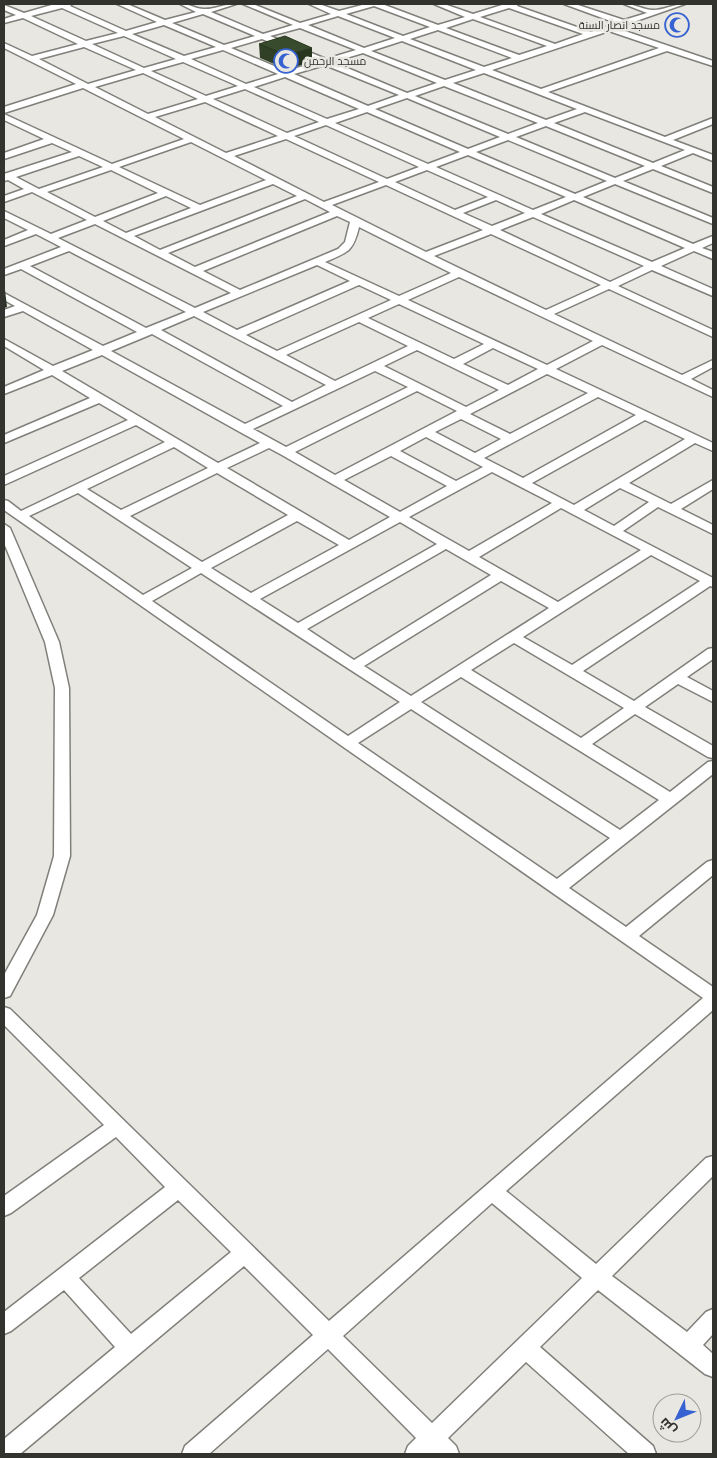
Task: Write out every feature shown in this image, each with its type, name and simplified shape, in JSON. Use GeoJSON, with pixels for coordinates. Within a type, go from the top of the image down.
{"type":"FeatureCollection","features":[{"type":"Feature","properties":{"kind":"street"},"geometry":{"type":"LineString","coordinates":[[4,21],[64,4],[325,122],[713,293]]}},
{"type":"Feature","properties":{"kind":"street"},"geometry":{"type":"LineString","coordinates":[[121,4],[713,256]]}},
{"type":"Feature","properties":{"kind":"street"},"geometry":{"type":"LineString","coordinates":[[184,4],[713,221]]}},
{"type":"Feature","properties":{"kind":"street"},"geometry":{"type":"LineString","coordinates":[[30,59],[232,4]]}},
{"type":"Feature","properties":{"kind":"street"},"geometry":{"type":"LineString","coordinates":[[247,4],[713,190]]}},
{"type":"Feature","properties":{"kind":"street"},"geometry":{"type":"LineString","coordinates":[[313,4],[713,158]]}},
{"type":"Feature","properties":{"kind":"street"},"geometry":{"type":"LineString","coordinates":[[4,110],[374,4],[519,58]]}},
{"type":"Feature","properties":{"kind":"street"},"geometry":{"type":"LineString","coordinates":[[438,4],[554,46]]}},
{"type":"Feature","properties":{"kind":"street"},"geometry":{"type":"LineString","coordinates":[[147,117],[509,4],[590,34]]}},
{"type":"Feature","properties":{"kind":"street"},"geometry":{"type":"LineString","coordinates":[[568,4],[624,23]]}},
{"type":"Feature","properties":{"kind":"street"},"geometry":{"type":"LineString","coordinates":[[628,4],[654,12]]}},
{"type":"Feature","properties":{"kind":"street"},"geometry":{"type":"LineString","coordinates":[[226,156],[681,4]]}},
{"type":"Feature","properties":{"kind":"street"},"geometry":{"type":"LineString","coordinates":[[4,7],[492,230],[713,334]]}},
{"type":"Feature","properties":{"kind":"street"},"geometry":{"type":"LineString","coordinates":[[608,28],[713,64]]}},
{"type":"Feature","properties":{"kind":"street"},"geometry":{"type":"LineString","coordinates":[[4,45],[459,273],[713,394]]}},
{"type":"Feature","properties":{"kind":"street"},"geometry":{"type":"LineString","coordinates":[[542,91],[667,48]]}},
{"type":"Feature","properties":{"kind":"street"},"geometry":{"type":"LineString","coordinates":[[324,205],[587,108]]}},
{"type":"Feature","properties":{"kind":"street"},"geometry":{"type":"LineString","coordinates":[[4,117],[199,208]]}},
{"type":"Feature","properties":{"kind":"street"},"geometry":{"type":"LineString","coordinates":[[667,139],[713,121]]}},
{"type":"Feature","properties":{"kind":"street"},"geometry":{"type":"LineString","coordinates":[[10,130],[23,126]]}},
{"type":"Feature","properties":{"kind":"street"},"geometry":{"type":"LineString","coordinates":[[700,126],[713,131]]}},
{"type":"Feature","properties":{"kind":"street"},"geometry":{"type":"LineString","coordinates":[[4,199],[110,167],[192,139]]}},
{"type":"Feature","properties":{"kind":"street"},"geometry":{"type":"LineString","coordinates":[[4,156],[51,140]]}},
{"type":"Feature","properties":{"kind":"street"},"geometry":{"type":"LineString","coordinates":[[426,256],[694,150]]}},
{"type":"Feature","properties":{"kind":"street"},"geometry":{"type":"LineString","coordinates":[[6,177],[78,153]]}},
{"type":"Feature","properties":{"kind":"street"},"geometry":{"type":"LineString","coordinates":[[6,177],[36,190],[238,293]]}},
{"type":"Feature","properties":{"kind":"street"},"geometry":{"type":"LineString","coordinates":[[126,236],[274,180]]}},
{"type":"Feature","properties":{"kind":"street"},"geometry":{"type":"LineString","coordinates":[[50,238],[166,194]]}},
{"type":"Feature","properties":{"kind":"street"},"geometry":{"type":"LineString","coordinates":[[160,253],[305,196]]}},
{"type":"Feature","properties":{"kind":"street"},"geometry":{"type":"LineString","coordinates":[[455,213],[496,197]]}},
{"type":"Feature","properties":{"kind":"street"},"geometry":{"type":"LineString","coordinates":[[194,271],[338,212]]}},
{"type":"Feature","properties":{"kind":"street"},"geometry":{"type":"LineString","coordinates":[[4,214],[335,385]]}},
{"type":"Feature","properties":{"kind":"street"},"geometry":{"type":"LineString","coordinates":[[4,391],[347,248],[355,221]]}},
{"type":"Feature","properties":{"kind":"street"},"geometry":{"type":"LineString","coordinates":[[4,243],[36,231]]}},
{"type":"Feature","properties":{"kind":"street"},"geometry":{"type":"LineString","coordinates":[[546,314],[713,239]]}},
{"type":"Feature","properties":{"kind":"street"},"geometry":{"type":"LineString","coordinates":[[4,272],[69,248]]}},
{"type":"Feature","properties":{"kind":"street"},"geometry":{"type":"LineString","coordinates":[[316,261],[713,447]]}},
{"type":"Feature","properties":{"kind":"street"},"geometry":{"type":"LineString","coordinates":[[21,265],[291,406]]}},
{"type":"Feature","properties":{"kind":"street"},"geometry":{"type":"LineString","coordinates":[[277,355],[459,273]]}},
{"type":"Feature","properties":{"kind":"street"},"geometry":{"type":"LineString","coordinates":[[238,334],[359,281]]}},
{"type":"Feature","properties":{"kind":"street"},"geometry":{"type":"LineString","coordinates":[[4,296],[400,516],[558,608]]}},
{"type":"Feature","properties":{"kind":"street"},"geometry":{"type":"LineString","coordinates":[[4,314],[23,307]]}},
{"type":"Feature","properties":{"kind":"street"},"geometry":{"type":"LineString","coordinates":[[359,318],[507,390]]}},
{"type":"Feature","properties":{"kind":"street"},"geometry":{"type":"LineString","coordinates":[[335,480],[600,341]]}},
{"type":"Feature","properties":{"kind":"street"},"geometry":{"type":"LineString","coordinates":[[454,364],[493,344]]}},
{"type":"Feature","properties":{"kind":"street"},"geometry":{"type":"LineString","coordinates":[[5,345],[100,398],[348,545]]}},
{"type":"Feature","properties":{"kind":"street"},"geometry":{"type":"LineString","coordinates":[[244,429],[417,346]]}},
{"type":"Feature","properties":{"kind":"street"},"geometry":{"type":"LineString","coordinates":[[682,380],[713,363]]}},
{"type":"Feature","properties":{"kind":"street"},"geometry":{"type":"LineString","coordinates":[[374,366],[417,387],[510,439]]}},
{"type":"Feature","properties":{"kind":"street"},"geometry":{"type":"LineString","coordinates":[[286,452],[417,387]]}},
{"type":"Feature","properties":{"kind":"street"},"geometry":{"type":"LineString","coordinates":[[474,458],[597,393]]}},
{"type":"Feature","properties":{"kind":"street"},"geometry":{"type":"LineString","coordinates":[[4,439],[100,398]]}},
{"type":"Feature","properties":{"kind":"street"},"geometry":{"type":"LineString","coordinates":[[523,483],[645,415]]}},
{"type":"Feature","properties":{"kind":"street"},"geometry":{"type":"LineString","coordinates":[[4,481],[137,420]]}},
{"type":"Feature","properties":{"kind":"street"},"geometry":{"type":"LineString","coordinates":[[426,432],[711,582],[572,672]]}},
{"type":"Feature","properties":{"kind":"street"},"geometry":{"type":"LineString","coordinates":[[575,510],[695,438]]}},
{"type":"Feature","properties":{"kind":"street"},"geometry":{"type":"LineString","coordinates":[[20,516],[175,442]]}},
{"type":"Feature","properties":{"kind":"street"},"geometry":{"type":"LineString","coordinates":[[121,515],[269,443]]}},
{"type":"Feature","properties":{"kind":"street"},"geometry":{"type":"LineString","coordinates":[[390,450],[456,486]]}},
{"type":"Feature","properties":{"kind":"street"},"geometry":{"type":"LineString","coordinates":[[251,599],[491,467]]}},
{"type":"Feature","properties":{"kind":"street"},"geometry":{"type":"LineString","coordinates":[[620,483],[713,530]]}},
{"type":"Feature","properties":{"kind":"street"},"geometry":{"type":"LineString","coordinates":[[672,509],[713,484]]}},
{"type":"Feature","properties":{"kind":"street"},"geometry":{"type":"LineString","coordinates":[[78,488],[621,838]]}},
{"type":"Feature","properties":{"kind":"street"},"geometry":{"type":"LineString","coordinates":[[614,530],[658,502]]}},
{"type":"Feature","properties":{"kind":"street"},"geometry":{"type":"LineString","coordinates":[[469,557],[561,503]]}},
{"type":"Feature","properties":{"kind":"street"},"geometry":{"type":"LineString","coordinates":[[4,504],[713,996]]}},
{"type":"Feature","properties":{"kind":"street"},"geometry":{"type":"LineString","coordinates":[[143,600],[298,515]]}},
{"type":"Feature","properties":{"kind":"street"},"geometry":{"type":"LineString","coordinates":[[4,528],[52,642],[62,688],[62,856],[45,916],[4,991]]}},
{"type":"Feature","properties":{"kind":"street"},"geometry":{"type":"LineString","coordinates":[[298,630],[446,544]]}},
{"type":"Feature","properties":{"kind":"street"},"geometry":{"type":"LineString","coordinates":[[347,743],[650,550]]}},
{"type":"Feature","properties":{"kind":"street"},"geometry":{"type":"LineString","coordinates":[[354,666],[501,575]]}},
{"type":"Feature","properties":{"kind":"street"},"geometry":{"type":"LineString","coordinates":[[513,637],[713,753]]}},
{"type":"Feature","properties":{"kind":"street"},"geometry":{"type":"LineString","coordinates":[[581,745],[713,652]]}},
{"type":"Feature","properties":{"kind":"street"},"geometry":{"type":"LineString","coordinates":[[462,671],[670,800]]}},
{"type":"Feature","properties":{"kind":"street"},"geometry":{"type":"LineString","coordinates":[[678,678],[713,698]]}},
{"type":"Feature","properties":{"kind":"street"},"geometry":{"type":"LineString","coordinates":[[557,888],[713,766]]}},
{"type":"Feature","properties":{"kind":"street"},"geometry":{"type":"LineString","coordinates":[[627,936],[713,866]]}},
{"type":"Feature","properties":{"kind":"street"},"geometry":{"type":"LineString","coordinates":[[193,1454],[713,1000]]}},
{"type":"Feature","properties":{"kind":"street"},"geometry":{"type":"LineString","coordinates":[[4,1014],[328,1335],[424,1447],[448,1454]]}},
{"type":"Feature","properties":{"kind":"street"},"geometry":{"type":"LineString","coordinates":[[4,1207],[117,1126]]}},
{"type":"Feature","properties":{"kind":"street"},"geometry":{"type":"LineString","coordinates":[[424,1447],[713,1164]]}},
{"type":"Feature","properties":{"kind":"street"},"geometry":{"type":"LineString","coordinates":[[4,1324],[180,1187]]}},
{"type":"Feature","properties":{"kind":"street"},"geometry":{"type":"LineString","coordinates":[[492,1191],[598,1278],[713,1367]]}},
{"type":"Feature","properties":{"kind":"street"},"geometry":{"type":"LineString","coordinates":[[4,1453],[246,1252]]}},
{"type":"Feature","properties":{"kind":"street"},"geometry":{"type":"LineString","coordinates":[[65,1277],[130,1348]]}},
{"type":"Feature","properties":{"kind":"street"},"geometry":{"type":"LineString","coordinates":[[688,1346],[713,1319]]}},
{"type":"Feature","properties":{"kind":"street"},"geometry":{"type":"LineString","coordinates":[[526,1348],[645,1454]]}},
{"type":"Feature","properties":{"kind":"building"},"geometry":{"type":"Polygon","coordinates":[[[285,36],[312,48],[286,55],[259,44],[285,36]]]}},
{"type":"Feature","properties":{"kind":"place","name":"مسجد انصار السنة"},"geometry":{"type":"Point","coordinates":[677,25]}},
{"type":"Feature","properties":{"kind":"place","name":"مسجد الرحمن"},"geometry":{"type":"Point","coordinates":[286,61]}}]}
